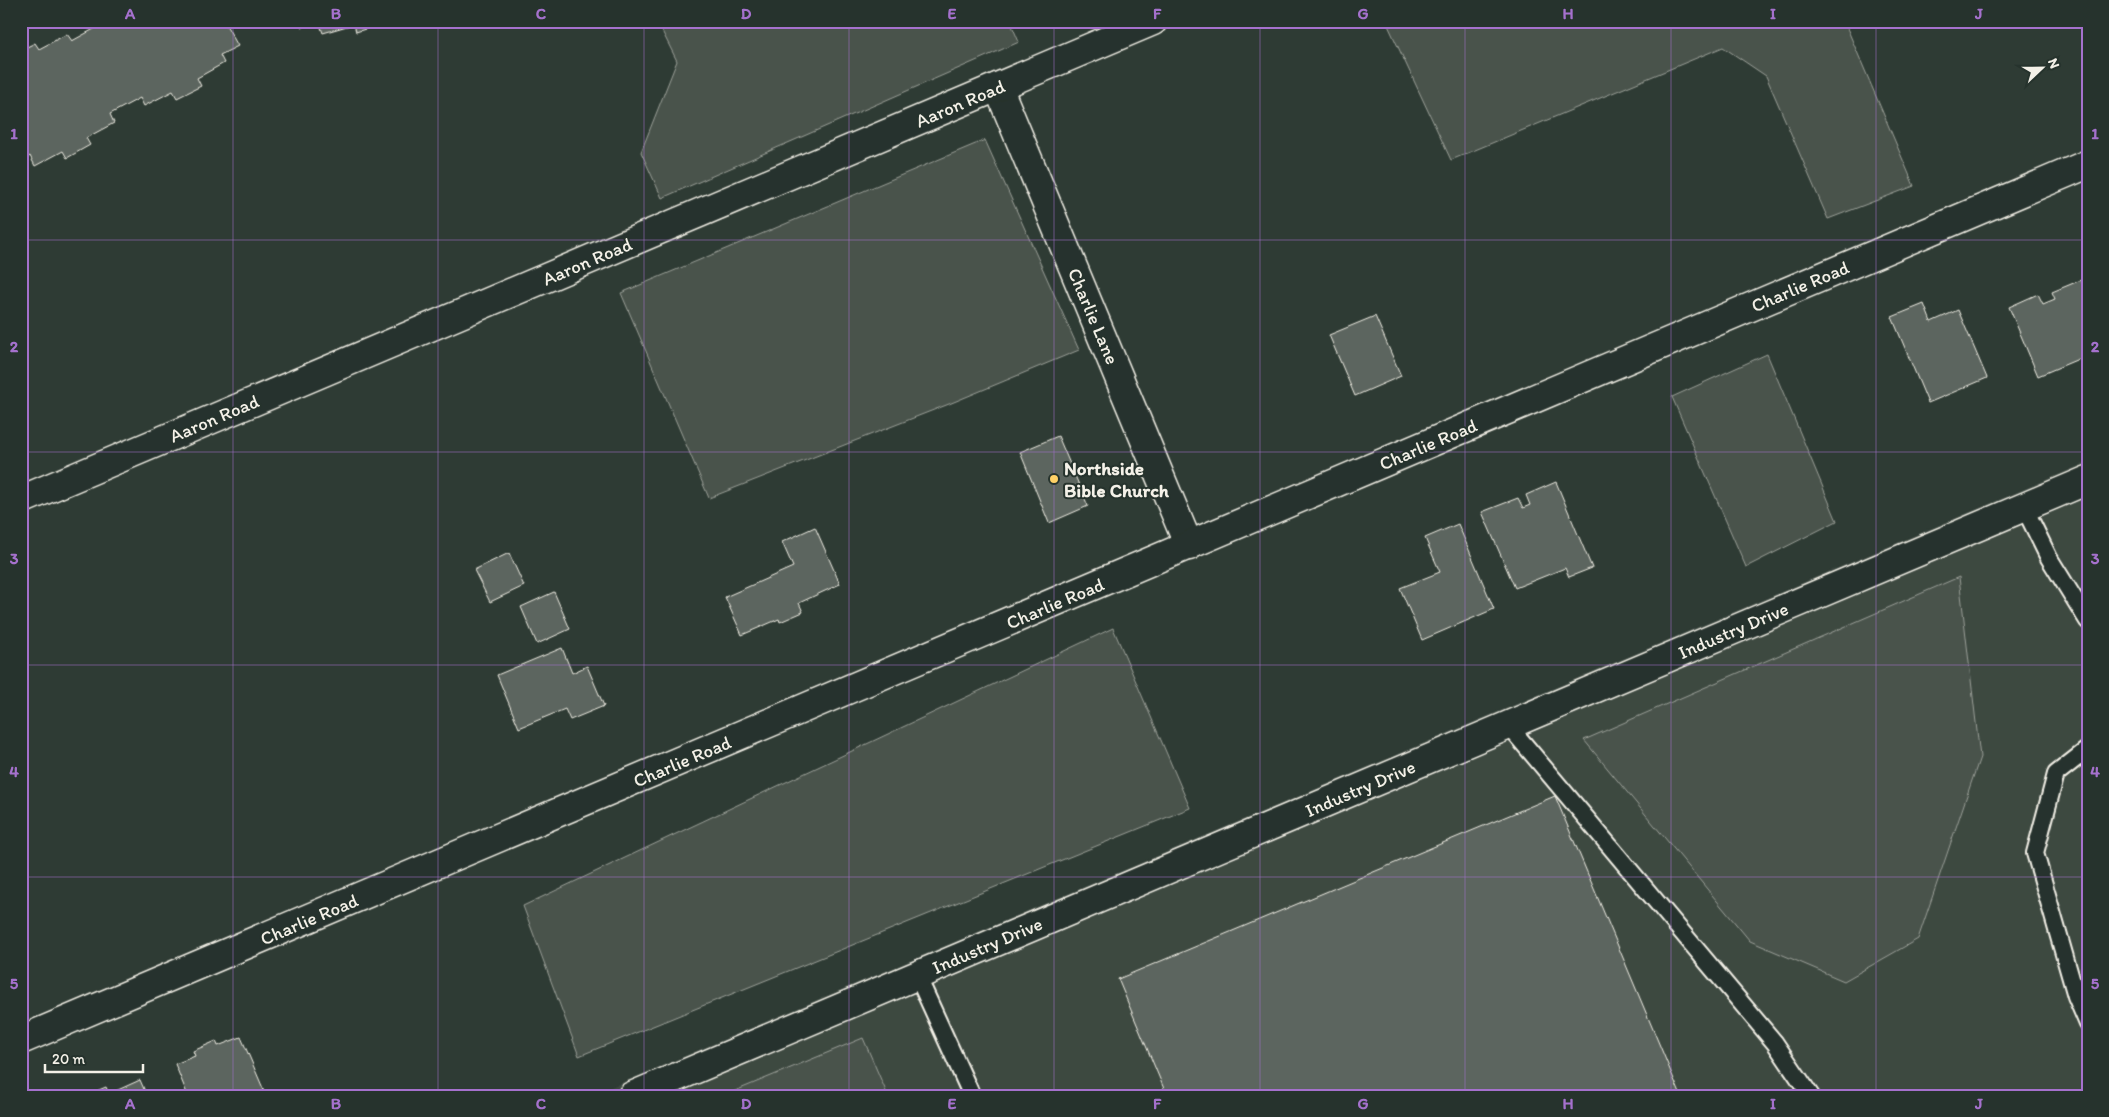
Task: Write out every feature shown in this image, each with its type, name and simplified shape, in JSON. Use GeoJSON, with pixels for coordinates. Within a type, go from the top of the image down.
{"type":"FeatureCollection","features":[{"type":"Feature","properties":{"kind":"street","name":"Aaron Road"},"geometry":{"type":"LineString","coordinates":[[21,500],[1153,21]]}},
{"type":"Feature","properties":{"kind":"street","name":"Charlie Lane"},"geometry":{"type":"LineString","coordinates":[[998,87],[1189,546]]}},
{"type":"Feature","properties":{"kind":"street","name":"Charlie Road"},"geometry":{"type":"LineString","coordinates":[[21,1040],[2088,164]]}},
{"type":"Feature","properties":{"kind":"street","name":"Industry Drive"},"geometry":{"type":"LineString","coordinates":[[632,1096],[2088,480]]}},
{"type":"Feature","properties":{"kind":"lane"},"geometry":{"type":"LineString","coordinates":[[2024,507],[2049,558],[2088,621]]}},
{"type":"Feature","properties":{"kind":"lane"},"geometry":{"type":"LineString","coordinates":[[1508,725],[1775,1043],[1811,1096]]}},
{"type":"Feature","properties":{"kind":"lane"},"geometry":{"type":"LineString","coordinates":[[2088,749],[2056,774],[2035,853],[2076,996],[2088,1024]]}},
{"type":"Feature","properties":{"kind":"lane"},"geometry":{"type":"LineString","coordinates":[[918,975],[972,1096]]}},
{"type":"Feature","properties":{"kind":"shaded area"},"geometry":{"type":"Polygon","coordinates":[[[657,21],[1010,21],[1019,42],[662,198],[641,152],[677,61],[657,21]]]}},
{"type":"Feature","properties":{"kind":"shaded area"},"geometry":{"type":"Polygon","coordinates":[[[1386,21],[1754,21],[1755,23],[1759,21],[1844,21],[1914,186],[1828,219],[1766,76],[1723,47],[1451,160],[1386,21]]]}},
{"type":"Feature","properties":{"kind":"shaded area"},"geometry":{"type":"Polygon","coordinates":[[[985,140],[1079,350],[949,404],[709,498],[621,293],[985,140]]]}},
{"type":"Feature","properties":{"kind":"shaded area"},"geometry":{"type":"Polygon","coordinates":[[[1767,354],[1837,521],[1746,567],[1672,397],[1767,354]]]}},
{"type":"Feature","properties":{"kind":"shaded area"},"geometry":{"type":"Polygon","coordinates":[[[2088,462],[2088,1096],[888,1096],[863,1039],[723,1096],[590,1096],[2088,462]],[[1959,577],[1918,939],[1980,757],[1959,577]]]}},
{"type":"Feature","properties":{"kind":"shaded area"},"geometry":{"type":"Polygon","coordinates":[[[1959,577],[1980,757],[1918,939],[1844,981],[1750,941],[1584,740],[1959,577]]]}},
{"type":"Feature","properties":{"kind":"shaded area"},"geometry":{"type":"Polygon","coordinates":[[[1113,628],[1190,808],[579,1056],[523,906],[1113,628]]]}},
{"type":"Feature","properties":{"kind":"shaded area"},"geometry":{"type":"Polygon","coordinates":[[[863,1038],[888,1096],[723,1096],[863,1038]]]}},
{"type":"Feature","properties":{"kind":"building"},"geometry":{"type":"Polygon","coordinates":[[[101,21],[224,21],[238,46],[220,55],[224,63],[197,78],[201,86],[177,98],[173,91],[144,106],[140,98],[110,114],[114,123],[86,138],[90,145],[67,158],[63,151],[35,166],[30,156],[21,161],[21,50],[35,43],[39,49],[67,34],[72,41],[103,24],[101,21]]]}},
{"type":"Feature","properties":{"kind":"building"},"geometry":{"type":"Polygon","coordinates":[[[301,21],[381,21],[381,24],[356,32],[354,24],[323,33],[319,22],[302,27],[301,21]]]}},
{"type":"Feature","properties":{"kind":"building"},"geometry":{"type":"Polygon","coordinates":[[[2081,280],[2088,298],[2088,355],[2038,376],[2009,307],[2038,294],[2043,304],[2055,299],[2052,292],[2081,280]]]}},
{"type":"Feature","properties":{"kind":"building"},"geometry":{"type":"Polygon","coordinates":[[[1924,304],[1931,322],[1958,310],[1987,378],[1928,403],[1892,317],[1924,304]]]}},
{"type":"Feature","properties":{"kind":"building"},"geometry":{"type":"Polygon","coordinates":[[[1375,316],[1401,376],[1355,396],[1329,335],[1375,316]]]}},
{"type":"Feature","properties":{"kind":"building","name":"Northside Bible Church"},"geometry":{"type":"Polygon","coordinates":[[[1058,436],[1088,506],[1049,523],[1020,452],[1058,436]]]}},
{"type":"Feature","properties":{"kind":"building"},"geometry":{"type":"Polygon","coordinates":[[[1556,482],[1592,568],[1569,577],[1565,568],[1515,588],[1482,512],[1518,498],[1523,508],[1530,505],[1526,495],[1556,482]]]}},
{"type":"Feature","properties":{"kind":"building"},"geometry":{"type":"Polygon","coordinates":[[[1458,524],[1494,609],[1422,640],[1400,588],[1440,572],[1425,538],[1458,524]]]}},
{"type":"Feature","properties":{"kind":"building"},"geometry":{"type":"Polygon","coordinates":[[[815,527],[840,584],[799,603],[803,612],[780,622],[779,619],[742,635],[725,597],[793,567],[782,542],[815,527]]]}},
{"type":"Feature","properties":{"kind":"building"},"geometry":{"type":"Polygon","coordinates":[[[509,553],[524,586],[490,602],[474,570],[509,553]]]}},
{"type":"Feature","properties":{"kind":"building"},"geometry":{"type":"Polygon","coordinates":[[[554,592],[570,629],[537,644],[521,607],[554,592]]]}},
{"type":"Feature","properties":{"kind":"building"},"geometry":{"type":"Polygon","coordinates":[[[562,648],[572,673],[587,666],[604,706],[570,720],[565,709],[519,728],[497,675],[562,648]]]}},
{"type":"Feature","properties":{"kind":"building"},"geometry":{"type":"Polygon","coordinates":[[[1555,796],[1681,1096],[1167,1096],[1118,979],[1555,796]]]}},
{"type":"Feature","properties":{"kind":"building"},"geometry":{"type":"Polygon","coordinates":[[[241,1037],[265,1093],[259,1096],[188,1096],[175,1064],[195,1056],[193,1051],[216,1041],[218,1046],[241,1037]]]}},
{"type":"Feature","properties":{"kind":"building"},"geometry":{"type":"Polygon","coordinates":[[[140,1080],[147,1096],[96,1096],[94,1092],[106,1087],[109,1094],[140,1080]]]}},
{"type":"Feature","properties":{"kind":"place","name":"Northside Bible Church"},"geometry":{"type":"Point","coordinates":[1054,479]}}]}
